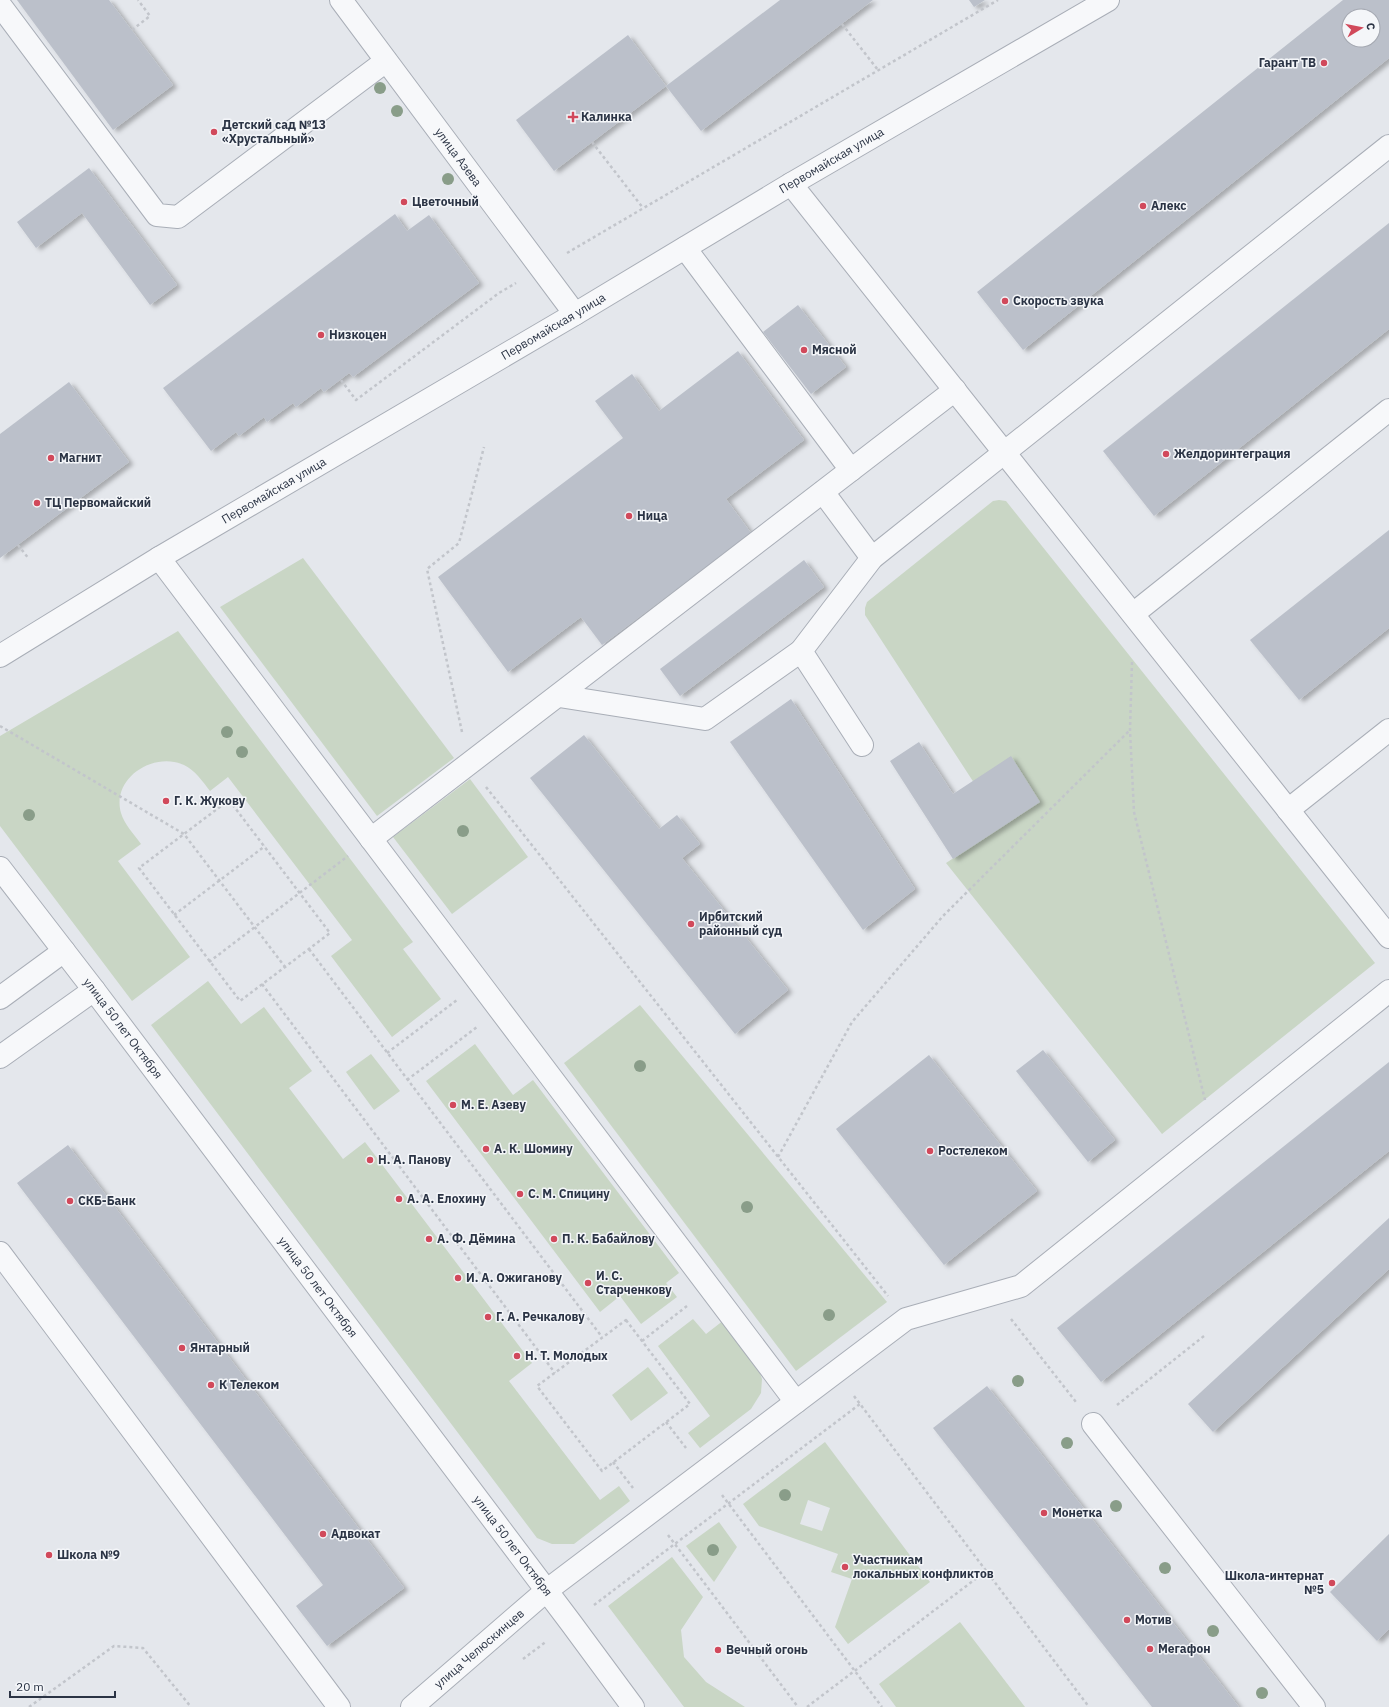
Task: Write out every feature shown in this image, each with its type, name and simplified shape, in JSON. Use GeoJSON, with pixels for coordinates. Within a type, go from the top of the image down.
{"type":"FeatureCollection","features":[{"type":"Feature","properties":{"kind":"street","name":"улица Азева"},"geometry":{"type":"LineString","coordinates":[[341,0],[574,314]]}},
{"type":"Feature","properties":{"kind":"street","name":"Первомайская улица"},"geometry":{"type":"LineString","coordinates":[[0,656],[159,558],[574,314],[791,184],[1108,0]]}},
{"type":"Feature","properties":{"kind":"street"},"geometry":{"type":"LineString","coordinates":[[0,5],[157,215],[178,217],[386,61]]}},
{"type":"Feature","properties":{"kind":"street"},"geometry":{"type":"LineString","coordinates":[[558,696],[705,719],[801,651],[872,558],[1389,146]]}},
{"type":"Feature","properties":{"kind":"street"},"geometry":{"type":"LineString","coordinates":[[791,184],[1389,937]]}},
{"type":"Feature","properties":{"kind":"street"},"geometry":{"type":"LineString","coordinates":[[685,248],[851,470]]}},
{"type":"Feature","properties":{"kind":"street"},"geometry":{"type":"LineString","coordinates":[[371,839],[955,390]]}},
{"type":"Feature","properties":{"kind":"street"},"geometry":{"type":"LineString","coordinates":[[1133,614],[1389,410]]}},
{"type":"Feature","properties":{"kind":"street"},"geometry":{"type":"LineString","coordinates":[[823,492],[872,558]]}},
{"type":"Feature","properties":{"kind":"street"},"geometry":{"type":"LineString","coordinates":[[159,558],[796,1402]]}},
{"type":"Feature","properties":{"kind":"street"},"geometry":{"type":"LineString","coordinates":[[801,651],[862,745]]}},
{"type":"Feature","properties":{"kind":"street"},"geometry":{"type":"LineString","coordinates":[[1288,810],[1389,730]]}},
{"type":"Feature","properties":{"kind":"street","name":"улица 50 лет Октября"},"geometry":{"type":"LineString","coordinates":[[0,868],[94,990],[633,1707]]}},
{"type":"Feature","properties":{"kind":"street"},"geometry":{"type":"LineString","coordinates":[[0,998],[64,951]]}},
{"type":"Feature","properties":{"kind":"street"},"geometry":{"type":"LineString","coordinates":[[0,1057],[94,990]]}},
{"type":"Feature","properties":{"kind":"street"},"geometry":{"type":"LineString","coordinates":[[906,1319],[1021,1286],[1389,991]]}},
{"type":"Feature","properties":{"kind":"street"},"geometry":{"type":"LineString","coordinates":[[0,1253],[339,1707]]}},
{"type":"Feature","properties":{"kind":"street","name":"улица Челюскинцев"},"geometry":{"type":"LineString","coordinates":[[412,1707],[546,1591],[906,1319]]}},
{"type":"Feature","properties":{"kind":"street"},"geometry":{"type":"LineString","coordinates":[[1093,1424],[1314,1707]]}},
{"type":"Feature","properties":{"kind":"path"},"geometry":{"type":"LineString","coordinates":[[132,30],[150,16],[138,0]]}},
{"type":"Feature","properties":{"kind":"path"},"geometry":{"type":"LineString","coordinates":[[341,380],[356,400],[499,293],[998,0]]}},
{"type":"Feature","properties":{"kind":"path"},"geometry":{"type":"LineString","coordinates":[[842,24],[878,70]]}},
{"type":"Feature","properties":{"kind":"path"},"geometry":{"type":"LineString","coordinates":[[592,142],[643,208]]}},
{"type":"Feature","properties":{"kind":"path"},"geometry":{"type":"LineString","coordinates":[[484,447],[459,543],[427,569],[469,765],[906,1319]]}},
{"type":"Feature","properties":{"kind":"path"},"geometry":{"type":"LineString","coordinates":[[18,545],[28,559]]}},
{"type":"Feature","properties":{"kind":"path"},"geometry":{"type":"LineString","coordinates":[[1132,661],[1130,730],[1134,812],[1213,1132]]}},
{"type":"Feature","properties":{"kind":"path"},"geometry":{"type":"LineString","coordinates":[[0,726],[184,834],[285,967]]}},
{"type":"Feature","properties":{"kind":"path"},"geometry":{"type":"LineString","coordinates":[[778,1157],[852,1022],[942,916],[1130,730]]}},
{"type":"Feature","properties":{"kind":"path"},"geometry":{"type":"LineString","coordinates":[[229,800],[265,846],[330,933],[240,1001],[139,868],[229,800]]}},
{"type":"Feature","properties":{"kind":"path"},"geometry":{"type":"LineString","coordinates":[[209,962],[371,839]]}},
{"type":"Feature","properties":{"kind":"path"},"geometry":{"type":"LineString","coordinates":[[174,915],[265,846]]}},
{"type":"Feature","properties":{"kind":"path"},"geometry":{"type":"LineString","coordinates":[[309,949],[602,1337]]}},
{"type":"Feature","properties":{"kind":"path"},"geometry":{"type":"LineString","coordinates":[[387,1053],[479,983]]}},
{"type":"Feature","properties":{"kind":"path"},"geometry":{"type":"LineString","coordinates":[[262,984],[555,1373]]}},
{"type":"Feature","properties":{"kind":"path"},"geometry":{"type":"LineString","coordinates":[[407,1080],[500,1010]]}},
{"type":"Feature","properties":{"kind":"path"},"geometry":{"type":"LineString","coordinates":[[642,1341],[710,1289]]}},
{"type":"Feature","properties":{"kind":"path"},"geometry":{"type":"LineString","coordinates":[[991,1294],[1093,1424],[1204,1336]]}},
{"type":"Feature","properties":{"kind":"path"},"geometry":{"type":"LineString","coordinates":[[626,1320],[690,1404],[602,1471],[537,1386],[602,1337],[626,1320]]}},
{"type":"Feature","properties":{"kind":"path"},"geometry":{"type":"LineString","coordinates":[[836,1372],[1089,1707]]}},
{"type":"Feature","properties":{"kind":"path"},"geometry":{"type":"LineString","coordinates":[[523,1659],[860,1404]]}},
{"type":"Feature","properties":{"kind":"path"},"geometry":{"type":"LineString","coordinates":[[666,1422],[882,1707]]}},
{"type":"Feature","properties":{"kind":"path"},"geometry":{"type":"LineString","coordinates":[[613,1462],[798,1707]]}},
{"type":"Feature","properties":{"kind":"path"},"geometry":{"type":"LineString","coordinates":[[807,1707],[986,1571]]}},
{"type":"Feature","properties":{"kind":"path"},"geometry":{"type":"LineString","coordinates":[[29,1707],[114,1646],[143,1648],[191,1707]]}},
{"type":"Feature","properties":{"kind":"green space"},"geometry":{"type":"Polygon","coordinates":[[[993,501],[1006,501],[1375,963],[1162,1134],[946,863],[1002,826],[865,615],[867,602],[993,501]]]}},
{"type":"Feature","properties":{"kind":"green space"},"geometry":{"type":"Polygon","coordinates":[[[303,558],[454,758],[377,816],[220,607],[303,558]]]}},
{"type":"Feature","properties":{"kind":"green space"},"geometry":{"type":"Polygon","coordinates":[[[178,631],[413,942],[403,949],[441,999],[392,1037],[331,956],[352,940],[228,777],[210,791],[198,776],[188,767],[172,762],[160,762],[148,765],[138,771],[129,779],[122,789],[120,800],[122,817],[141,844],[118,861],[190,957],[132,1001],[0,826],[0,736],[178,631]]]}},
{"type":"Feature","properties":{"kind":"green space"},"geometry":{"type":"Polygon","coordinates":[[[470,779],[528,857],[452,914],[393,837],[470,779]]]}},
{"type":"Feature","properties":{"kind":"green space"},"geometry":{"type":"Polygon","coordinates":[[[208,981],[241,1024],[264,1007],[312,1071],[289,1088],[343,1159],[365,1142],[532,1363],[509,1381],[600,1500],[619,1486],[630,1501],[574,1544],[552,1544],[537,1538],[151,1025],[208,981]]]}},
{"type":"Feature","properties":{"kind":"green space"},"geometry":{"type":"Polygon","coordinates":[[[640,1005],[887,1302],[796,1371],[564,1063],[640,1005]]]}},
{"type":"Feature","properties":{"kind":"green space"},"geometry":{"type":"Polygon","coordinates":[[[475,1044],[513,1095],[533,1080],[679,1273],[666,1283],[677,1297],[641,1324],[620,1296],[600,1312],[426,1081],[475,1044]]]}},
{"type":"Feature","properties":{"kind":"green space"},"geometry":{"type":"Polygon","coordinates":[[[371,1054],[400,1091],[374,1110],[346,1072],[371,1054]]]}},
{"type":"Feature","properties":{"kind":"green space"},"geometry":{"type":"Polygon","coordinates":[[[693,1319],[706,1334],[724,1320],[757,1365],[762,1379],[761,1393],[751,1409],[700,1448],[688,1433],[710,1416],[658,1346],[693,1319]]]}},
{"type":"Feature","properties":{"kind":"green space"},"geometry":{"type":"Polygon","coordinates":[[[648,1367],[668,1393],[631,1421],[612,1395],[648,1367]]]}},
{"type":"Feature","properties":{"kind":"green space"},"geometry":{"type":"Polygon","coordinates":[[[825,1442],[930,1582],[848,1644],[835,1627],[852,1579],[831,1572],[838,1554],[759,1526],[743,1504],[825,1442]],[[808,1500],[800,1524],[822,1531],[830,1508],[808,1500]]]}},
{"type":"Feature","properties":{"kind":"green space"},"geometry":{"type":"Polygon","coordinates":[[[719,1522],[737,1547],[714,1582],[686,1546],[719,1522]]]}},
{"type":"Feature","properties":{"kind":"green space"},"geometry":{"type":"Polygon","coordinates":[[[672,1557],[703,1597],[681,1630],[684,1657],[706,1682],[745,1707],[684,1707],[608,1606],[672,1557]]]}},
{"type":"Feature","properties":{"kind":"green space"},"geometry":{"type":"Polygon","coordinates":[[[960,1622],[1025,1707],[896,1707],[879,1684],[960,1622]]]}},
{"type":"Feature","properties":{"kind":"building"},"geometry":{"type":"Polygon","coordinates":[[[17,0],[109,0],[173,85],[113,130],[17,0]]]}},
{"type":"Feature","properties":{"kind":"building"},"geometry":{"type":"Polygon","coordinates":[[[780,0],[873,0],[701,131],[666,86],[780,0]]]}},
{"type":"Feature","properties":{"kind":"building"},"geometry":{"type":"Polygon","coordinates":[[[969,0],[985,0],[974,7],[969,0]]]}},
{"type":"Feature","properties":{"kind":"building"},"geometry":{"type":"Polygon","coordinates":[[[1343,0],[1389,0],[1389,58],[1023,350],[977,292],[1343,0]]]}},
{"type":"Feature","properties":{"kind":"building"},"geometry":{"type":"Polygon","coordinates":[[[628,35],[666,86],[554,171],[516,120],[628,35]]]}},
{"type":"Feature","properties":{"kind":"building"},"geometry":{"type":"Polygon","coordinates":[[[89,168],[177,285],[150,305],[82,213],[36,248],[17,222],[89,168]]]}},
{"type":"Feature","properties":{"kind":"building"},"geometry":{"type":"Polygon","coordinates":[[[395,214],[407,231],[429,215],[479,283],[353,377],[349,373],[324,392],[321,388],[296,407],[293,403],[267,422],[264,417],[239,436],[236,432],[211,451],[163,388],[395,214]]]}},
{"type":"Feature","properties":{"kind":"building"},"geometry":{"type":"Polygon","coordinates":[[[1389,223],[1389,329],[1154,516],[1103,451],[1389,223]]]}},
{"type":"Feature","properties":{"kind":"building","name":"Мясной"},"geometry":{"type":"Polygon","coordinates":[[[798,305],[846,367],[811,394],[763,332],[798,305]]]}},
{"type":"Feature","properties":{"kind":"building","name":"Ница"},"geometry":{"type":"Polygon","coordinates":[[[738,351],[804,440],[726,499],[751,533],[602,645],[581,617],[508,672],[438,577],[623,438],[595,401],[632,374],[659,411],[738,351]]]}},
{"type":"Feature","properties":{"kind":"building","name":"ТЦ Первомайский"},"geometry":{"type":"Polygon","coordinates":[[[69,382],[129,462],[0,558],[0,434],[69,382]]]}},
{"type":"Feature","properties":{"kind":"building"},"geometry":{"type":"Polygon","coordinates":[[[1389,530],[1389,628],[1299,700],[1250,640],[1389,530]]]}},
{"type":"Feature","properties":{"kind":"building"},"geometry":{"type":"Polygon","coordinates":[[[804,560],[824,587],[680,696],[660,669],[804,560]]]}},
{"type":"Feature","properties":{"kind":"building"},"geometry":{"type":"Polygon","coordinates":[[[791,699],[915,889],[863,930],[730,742],[791,699]]]}},
{"type":"Feature","properties":{"kind":"building","name":"Ирбитский районный суд"},"geometry":{"type":"Polygon","coordinates":[[[584,735],[659,829],[677,815],[700,844],[682,858],[788,990],[735,1034],[530,778],[584,735]]]}},
{"type":"Feature","properties":{"kind":"building"},"geometry":{"type":"Polygon","coordinates":[[[919,742],[953,794],[1011,756],[1040,802],[953,859],[890,761],[919,742]]]}},
{"type":"Feature","properties":{"kind":"building"},"geometry":{"type":"Polygon","coordinates":[[[1043,1050],[1115,1140],[1088,1162],[1016,1071],[1043,1050]]]}},
{"type":"Feature","properties":{"kind":"building","name":"Ростелеком"},"geometry":{"type":"Polygon","coordinates":[[[929,1055],[1037,1191],[944,1265],[836,1129],[929,1055]]]}},
{"type":"Feature","properties":{"kind":"building"},"geometry":{"type":"Polygon","coordinates":[[[1389,1062],[1389,1151],[1101,1382],[1057,1328],[1389,1062]]]}},
{"type":"Feature","properties":{"kind":"building"},"geometry":{"type":"Polygon","coordinates":[[[68,1145],[404,1588],[327,1646],[296,1606],[323,1585],[17,1183],[68,1145]]]}},
{"type":"Feature","properties":{"kind":"building"},"geometry":{"type":"Polygon","coordinates":[[[1389,1218],[1389,1269],[1213,1432],[1188,1404],[1389,1218]]]}},
{"type":"Feature","properties":{"kind":"building"},"geometry":{"type":"Polygon","coordinates":[[[987,1386],[1239,1707],[1152,1707],[933,1428],[987,1386]]]}},
{"type":"Feature","properties":{"kind":"building"},"geometry":{"type":"Polygon","coordinates":[[[1389,1534],[1389,1629],[1377,1641],[1330,1592],[1389,1534]]]}},
{"type":"Feature","properties":{"kind":"place","name":"Гарант ТВ"},"geometry":{"type":"Point","coordinates":[1324,63]}},
{"type":"Feature","properties":{"kind":"place","name":"Калинка"},"geometry":{"type":"Point","coordinates":[573,117]}},
{"type":"Feature","properties":{"kind":"place","name":"Детский сад №13 «Хрустальный»"},"geometry":{"type":"Point","coordinates":[214,132]}},
{"type":"Feature","properties":{"kind":"place","name":"Цветочный"},"geometry":{"type":"Point","coordinates":[404,202]}},
{"type":"Feature","properties":{"kind":"place","name":"Алекс"},"geometry":{"type":"Point","coordinates":[1143,206]}},
{"type":"Feature","properties":{"kind":"place","name":"Скорость звука"},"geometry":{"type":"Point","coordinates":[1005,301]}},
{"type":"Feature","properties":{"kind":"place","name":"Низкоцен"},"geometry":{"type":"Point","coordinates":[321,335]}},
{"type":"Feature","properties":{"kind":"place","name":"Мясной"},"geometry":{"type":"Point","coordinates":[804,350]}},
{"type":"Feature","properties":{"kind":"place","name":"Желдоринтеграция"},"geometry":{"type":"Point","coordinates":[1166,454]}},
{"type":"Feature","properties":{"kind":"place","name":"Магнит"},"geometry":{"type":"Point","coordinates":[51,458]}},
{"type":"Feature","properties":{"kind":"place","name":"ТЦ Первомайский"},"geometry":{"type":"Point","coordinates":[37,503]}},
{"type":"Feature","properties":{"kind":"place","name":"Ница"},"geometry":{"type":"Point","coordinates":[629,516]}},
{"type":"Feature","properties":{"kind":"place","name":"Г. К. Жукову"},"geometry":{"type":"Point","coordinates":[166,801]}},
{"type":"Feature","properties":{"kind":"place","name":"Ирбитский районный суд"},"geometry":{"type":"Point","coordinates":[691,924]}},
{"type":"Feature","properties":{"kind":"place","name":"М. Е. Азеву"},"geometry":{"type":"Point","coordinates":[453,1105]}},
{"type":"Feature","properties":{"kind":"place","name":"А. К. Шомину"},"geometry":{"type":"Point","coordinates":[486,1149]}},
{"type":"Feature","properties":{"kind":"place","name":"Ростелеком"},"geometry":{"type":"Point","coordinates":[930,1151]}},
{"type":"Feature","properties":{"kind":"place","name":"Н. А. Панову"},"geometry":{"type":"Point","coordinates":[370,1160]}},
{"type":"Feature","properties":{"kind":"place","name":"С. М. Спицину"},"geometry":{"type":"Point","coordinates":[520,1194]}},
{"type":"Feature","properties":{"kind":"place","name":"А. А. Елохину"},"geometry":{"type":"Point","coordinates":[399,1199]}},
{"type":"Feature","properties":{"kind":"place","name":"СКБ-Банк"},"geometry":{"type":"Point","coordinates":[70,1201]}},
{"type":"Feature","properties":{"kind":"place","name":"А. Ф. Дёмина"},"geometry":{"type":"Point","coordinates":[429,1239]}},
{"type":"Feature","properties":{"kind":"place","name":"П. К. Бабайлову"},"geometry":{"type":"Point","coordinates":[554,1239]}},
{"type":"Feature","properties":{"kind":"place","name":"И. А. Ожиганову"},"geometry":{"type":"Point","coordinates":[458,1278]}},
{"type":"Feature","properties":{"kind":"place","name":"И. С. Старченкову"},"geometry":{"type":"Point","coordinates":[588,1283]}},
{"type":"Feature","properties":{"kind":"place","name":"Г. А. Речкалову"},"geometry":{"type":"Point","coordinates":[488,1317]}},
{"type":"Feature","properties":{"kind":"place","name":"Янтарный"},"geometry":{"type":"Point","coordinates":[182,1348]}},
{"type":"Feature","properties":{"kind":"place","name":"Н. Т. Молодых"},"geometry":{"type":"Point","coordinates":[517,1356]}},
{"type":"Feature","properties":{"kind":"place","name":"К Телеком"},"geometry":{"type":"Point","coordinates":[211,1385]}},
{"type":"Feature","properties":{"kind":"place","name":"Монетка"},"geometry":{"type":"Point","coordinates":[1044,1513]}},
{"type":"Feature","properties":{"kind":"place","name":"Адвокат"},"geometry":{"type":"Point","coordinates":[323,1534]}},
{"type":"Feature","properties":{"kind":"place","name":"Школа №9"},"geometry":{"type":"Point","coordinates":[49,1555]}},
{"type":"Feature","properties":{"kind":"place","name":"Участникам локальных конфликтов"},"geometry":{"type":"Point","coordinates":[845,1567]}},
{"type":"Feature","properties":{"kind":"place","name":"Школа-интернат №5"},"geometry":{"type":"Point","coordinates":[1332,1583]}},
{"type":"Feature","properties":{"kind":"place","name":"Мотив"},"geometry":{"type":"Point","coordinates":[1127,1620]}},
{"type":"Feature","properties":{"kind":"place","name":"Мегафон"},"geometry":{"type":"Point","coordinates":[1150,1649]}},
{"type":"Feature","properties":{"kind":"place","name":"Вечный огонь"},"geometry":{"type":"Point","coordinates":[718,1650]}}]}
